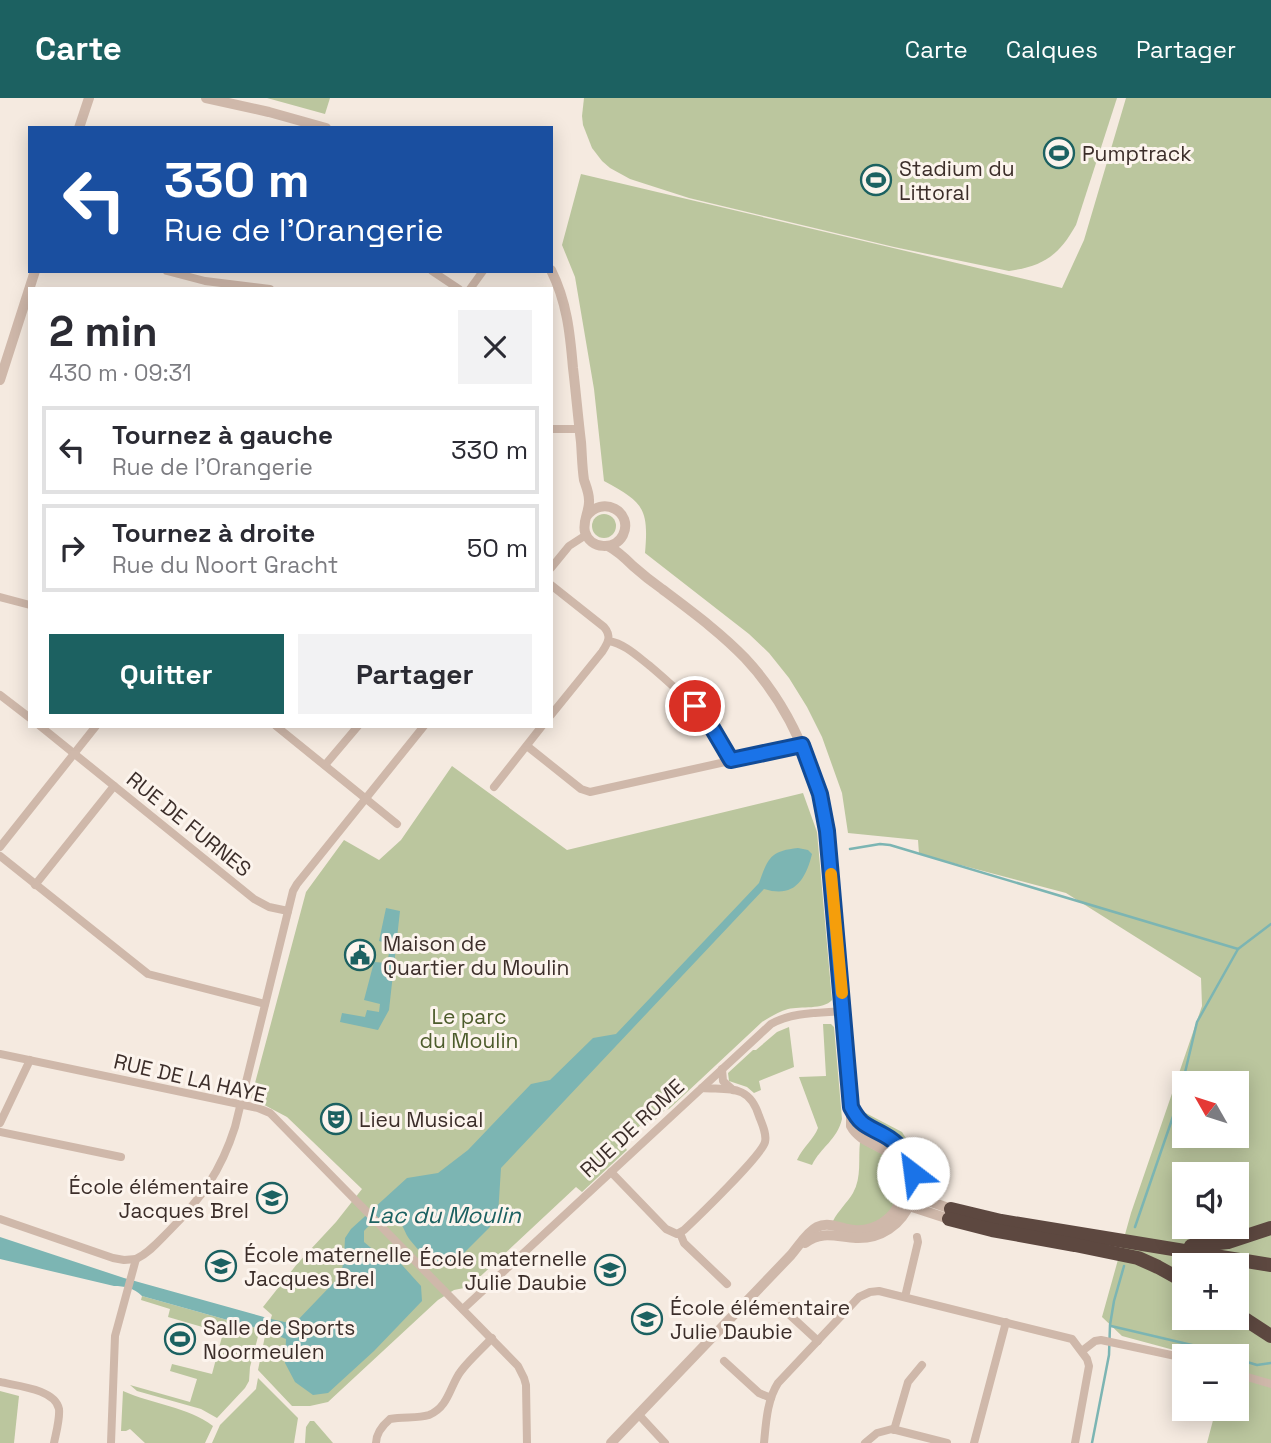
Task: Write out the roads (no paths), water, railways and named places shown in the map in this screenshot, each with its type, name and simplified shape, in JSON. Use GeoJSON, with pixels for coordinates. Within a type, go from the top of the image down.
{"type":"FeatureCollection","features":[{"type":"Feature","properties":{"kind":"highway"},"geometry":{"type":"LineString","coordinates":[[950,1214],[1271,1265]]}},
{"type":"Feature","properties":{"kind":"highway"},"geometry":{"type":"LineString","coordinates":[[950,1214],[1002,1232],[1144,1260],[1172,1275]]}},
{"type":"Feature","properties":{"kind":"highway"},"geometry":{"type":"LineString","coordinates":[[1142,1244],[1208,1245],[1236,1240],[1271,1228]]}},
{"type":"Feature","properties":{"kind":"highway"},"geometry":{"type":"LineString","coordinates":[[1075,1245],[1172,1258]]}},
{"type":"Feature","properties":{"kind":"highway"},"geometry":{"type":"LineString","coordinates":[[1249,1270],[1271,1274]]}},
{"type":"Feature","properties":{"kind":"highway"},"geometry":{"type":"LineString","coordinates":[[1249,1322],[1271,1336]]}},
{"type":"Feature","properties":{"kind":"street"},"geometry":{"type":"LineString","coordinates":[[206,98],[269,111],[319,126]]}},
{"type":"Feature","properties":{"kind":"street"},"geometry":{"type":"LineString","coordinates":[[80,126],[88,101]]}},
{"type":"Feature","properties":{"kind":"street"},"geometry":{"type":"LineString","coordinates":[[175,273],[205,281],[254,287]]}},
{"type":"Feature","properties":{"kind":"street"},"geometry":{"type":"LineString","coordinates":[[435,273],[456,287]]}},
{"type":"Feature","properties":{"kind":"street"},"geometry":{"type":"LineString","coordinates":[[552,273],[567,314],[589,504],[584,528],[586,535],[596,544],[618,551],[721,635],[746,659],[775,695],[802,745],[820,794],[827,831],[851,1107],[850,1121],[852,1129],[861,1138],[885,1149],[896,1160],[906,1199]]}},
{"type":"Feature","properties":{"kind":"street"},"geometry":{"type":"LineString","coordinates":[[0,380],[28,293]]}},
{"type":"Feature","properties":{"kind":"street"},"geometry":{"type":"LineString","coordinates":[[553,429],[579,429]]}},
{"type":"Feature","properties":{"kind":"street"},"geometry":{"type":"LineString","coordinates":[[586,486],[605,506]]}},
{"type":"Feature","properties":{"kind":"street"},"geometry":{"type":"LineString","coordinates":[[586,517],[594,508],[605,506],[616,509],[623,518],[625,528],[621,547],[628,561]]}},
{"type":"Feature","properties":{"kind":"street"},"geometry":{"type":"LineString","coordinates":[[553,566],[571,544],[586,535]]}},
{"type":"Feature","properties":{"kind":"street"},"geometry":{"type":"LineString","coordinates":[[608,546],[621,538]]}},
{"type":"Feature","properties":{"kind":"street"},"geometry":{"type":"LineString","coordinates":[[553,587],[604,627],[609,641],[553,713]]}},
{"type":"Feature","properties":{"kind":"street"},"geometry":{"type":"LineString","coordinates":[[0,597],[28,604]]}},
{"type":"Feature","properties":{"kind":"street"},"geometry":{"type":"LineString","coordinates":[[609,641],[624,646],[689,700],[711,726],[731,760]]}},
{"type":"Feature","properties":{"kind":"street"},"geometry":{"type":"LineString","coordinates":[[0,695],[28,716]]}},
{"type":"Feature","properties":{"kind":"street","name":"RUE DE FURNES"},"geometry":{"type":"LineString","coordinates":[[42,728],[254,899],[269,907],[288,911]]}},
{"type":"Feature","properties":{"kind":"street"},"geometry":{"type":"LineString","coordinates":[[0,847],[94,728]]}},
{"type":"Feature","properties":{"kind":"street"},"geometry":{"type":"LineString","coordinates":[[279,728],[397,824]]}},
{"type":"Feature","properties":{"kind":"street"},"geometry":{"type":"LineString","coordinates":[[325,765],[356,728]]}},
{"type":"Feature","properties":{"kind":"street"},"geometry":{"type":"LineString","coordinates":[[0,1219],[124,1260],[136,1259],[147,1252],[183,1217],[218,1171],[229,1146],[295,887],[422,728]]}},
{"type":"Feature","properties":{"kind":"street"},"geometry":{"type":"LineString","coordinates":[[494,787],[540,728]]}},
{"type":"Feature","properties":{"kind":"street"},"geometry":{"type":"LineString","coordinates":[[527,746],[588,792],[802,745]]}},
{"type":"Feature","properties":{"kind":"street"},"geometry":{"type":"LineString","coordinates":[[35,885],[114,786]]}},
{"type":"Feature","properties":{"kind":"street"},"geometry":{"type":"LineString","coordinates":[[0,856],[148,974],[265,1004]]}},
{"type":"Feature","properties":{"kind":"street","name":"RUE DE ROME"},"geometry":{"type":"LineString","coordinates":[[463,1309],[766,1028],[780,1019],[795,1015],[843,1011]]}},
{"type":"Feature","properties":{"kind":"street","name":"RUE DE LA HAYE"},"geometry":{"type":"LineString","coordinates":[[0,1054],[262,1109],[270,1114],[518,1366],[527,1389],[529,1443]]}},
{"type":"Feature","properties":{"kind":"street"},"geometry":{"type":"LineString","coordinates":[[0,1123],[30,1060]]}},
{"type":"Feature","properties":{"kind":"street"},"geometry":{"type":"LineString","coordinates":[[722,1069],[723,1081],[733,1090]]}},
{"type":"Feature","properties":{"kind":"street"},"geometry":{"type":"LineString","coordinates":[[611,1172],[666,1229],[674,1233],[684,1230],[755,1157],[765,1143],[764,1131],[752,1099],[743,1092],[702,1087]]}},
{"type":"Feature","properties":{"kind":"street"},"geometry":{"type":"LineString","coordinates":[[0,1132],[121,1157]]}},
{"type":"Feature","properties":{"kind":"street"},"geometry":{"type":"LineString","coordinates":[[906,1199],[950,1214]]}},
{"type":"Feature","properties":{"kind":"street"},"geometry":{"type":"LineString","coordinates":[[613,1442],[816,1227],[828,1225],[855,1230],[868,1229],[887,1220],[906,1199]]}},
{"type":"Feature","properties":{"kind":"street"},"geometry":{"type":"LineString","coordinates":[[680,1233],[684,1243],[727,1284]]}},
{"type":"Feature","properties":{"kind":"street"},"geometry":{"type":"LineString","coordinates":[[905,1297],[917,1237]]}},
{"type":"Feature","properties":{"kind":"street"},"geometry":{"type":"LineString","coordinates":[[111,1443],[117,1325],[136,1259]]}},
{"type":"Feature","properties":{"kind":"street"},"geometry":{"type":"LineString","coordinates":[[764,1443],[771,1398],[782,1379],[863,1295],[879,1291],[1068,1337],[1082,1351],[1089,1369],[1075,1443]]}},
{"type":"Feature","properties":{"kind":"street"},"geometry":{"type":"LineString","coordinates":[[780,1306],[818,1341]]}},
{"type":"Feature","properties":{"kind":"street"},"geometry":{"type":"LineString","coordinates":[[974,1443],[1006,1322]]}},
{"type":"Feature","properties":{"kind":"street"},"geometry":{"type":"LineString","coordinates":[[376,1443],[379,1431],[390,1419],[424,1416],[435,1411],[448,1398],[462,1369],[492,1338]]}},
{"type":"Feature","properties":{"kind":"street"},"geometry":{"type":"LineString","coordinates":[[1082,1351],[1094,1341],[1101,1340],[1172,1355]]}},
{"type":"Feature","properties":{"kind":"street"},"geometry":{"type":"LineString","coordinates":[[724,1361],[759,1393],[771,1398]]}},
{"type":"Feature","properties":{"kind":"street"},"geometry":{"type":"LineString","coordinates":[[894,1430],[908,1382],[922,1365]]}},
{"type":"Feature","properties":{"kind":"street"},"geometry":{"type":"LineString","coordinates":[[1249,1378],[1271,1384]]}},
{"type":"Feature","properties":{"kind":"street"},"geometry":{"type":"LineString","coordinates":[[0,1382],[41,1392],[53,1400],[59,1410],[54,1443]]}},
{"type":"Feature","properties":{"kind":"street"},"geometry":{"type":"LineString","coordinates":[[639,1415],[665,1443]]}},
{"type":"Feature","properties":{"kind":"street"},"geometry":{"type":"LineString","coordinates":[[865,1443],[877,1433],[886,1430],[947,1443]]}},
{"type":"Feature","properties":{"kind":"water","name":"Lac du Moulin"},"geometry":{"type":"Polygon","coordinates":[[[798,848],[808,850],[812,854],[801,880],[783,891],[764,889],[501,1168],[498,1215],[489,1228],[454,1263],[437,1269],[408,1238],[400,1222],[388,1215],[364,1231],[364,1242],[376,1252],[393,1255],[421,1286],[422,1301],[374,1351],[328,1393],[313,1395],[295,1382],[285,1363],[286,1339],[142,1296],[129,1288],[0,1259],[0,1237],[124,1278],[294,1324],[341,1275],[345,1238],[351,1229],[407,1178],[438,1173],[468,1150],[531,1084],[550,1080],[593,1038],[616,1034],[759,883],[771,857],[781,851],[798,848]]]}},
{"type":"Feature","properties":{"kind":"water"},"geometry":{"type":"Polygon","coordinates":[[[386,908],[400,911],[389,1010],[378,1030],[340,1022],[342,1013],[365,1017],[367,1010],[379,1012],[380,1004],[364,1000],[374,962],[387,963],[391,944],[379,941],[386,908]]]}},
{"type":"Feature","properties":{"kind":"waterway"},"geometry":{"type":"LineString","coordinates":[[850,849],[890,845],[1238,949]]}},
{"type":"Feature","properties":{"kind":"waterway"},"geometry":{"type":"LineString","coordinates":[[1135,1227],[1178,1102],[1197,1022],[1238,949],[1271,924]]}},
{"type":"Feature","properties":{"kind":"waterway"},"geometry":{"type":"LineString","coordinates":[[1092,1443],[1109,1355],[1114,1301],[1124,1266]]}},
{"type":"Feature","properties":{"kind":"waterway"},"geometry":{"type":"LineString","coordinates":[[1111,1326],[1188,1344]]}},
{"type":"Feature","properties":{"kind":"waterway"},"geometry":{"type":"LineString","coordinates":[[1249,1363],[1257,1365],[1271,1363]]}},
{"type":"Feature","properties":{"kind":"place","name":"Pumptrack"},"geometry":{"type":"Point","coordinates":[1059,153]}},
{"type":"Feature","properties":{"kind":"place","name":"Stadium du Littoral"},"geometry":{"type":"Point","coordinates":[876,180]}},
{"type":"Feature","properties":{"kind":"place","name":"Maison de Quartier du Moulin"},"geometry":{"type":"Point","coordinates":[360,955]}},
{"type":"Feature","properties":{"kind":"place","name":"Lieu Musical"},"geometry":{"type":"Point","coordinates":[336,1119]}},
{"type":"Feature","properties":{"kind":"place","name":"École élémentaire Jacques Brel"},"geometry":{"type":"Point","coordinates":[272,1198]}},
{"type":"Feature","properties":{"kind":"place","name":"École maternelle Jacques Brel"},"geometry":{"type":"Point","coordinates":[221,1266]}},
{"type":"Feature","properties":{"kind":"place","name":"École maternelle Julie Daubie"},"geometry":{"type":"Point","coordinates":[610,1270]}},
{"type":"Feature","properties":{"kind":"place","name":"École élémentaire Julie Daubie"},"geometry":{"type":"Point","coordinates":[647,1319]}},
{"type":"Feature","properties":{"kind":"place","name":"Salle de Sports Noormeulen"},"geometry":{"type":"Point","coordinates":[180,1339]}},
{"type":"Feature","properties":{"kind":"park label","name":"Le parc du Moulin"},"geometry":{"type":"Point","coordinates":[469,1028]}}]}
